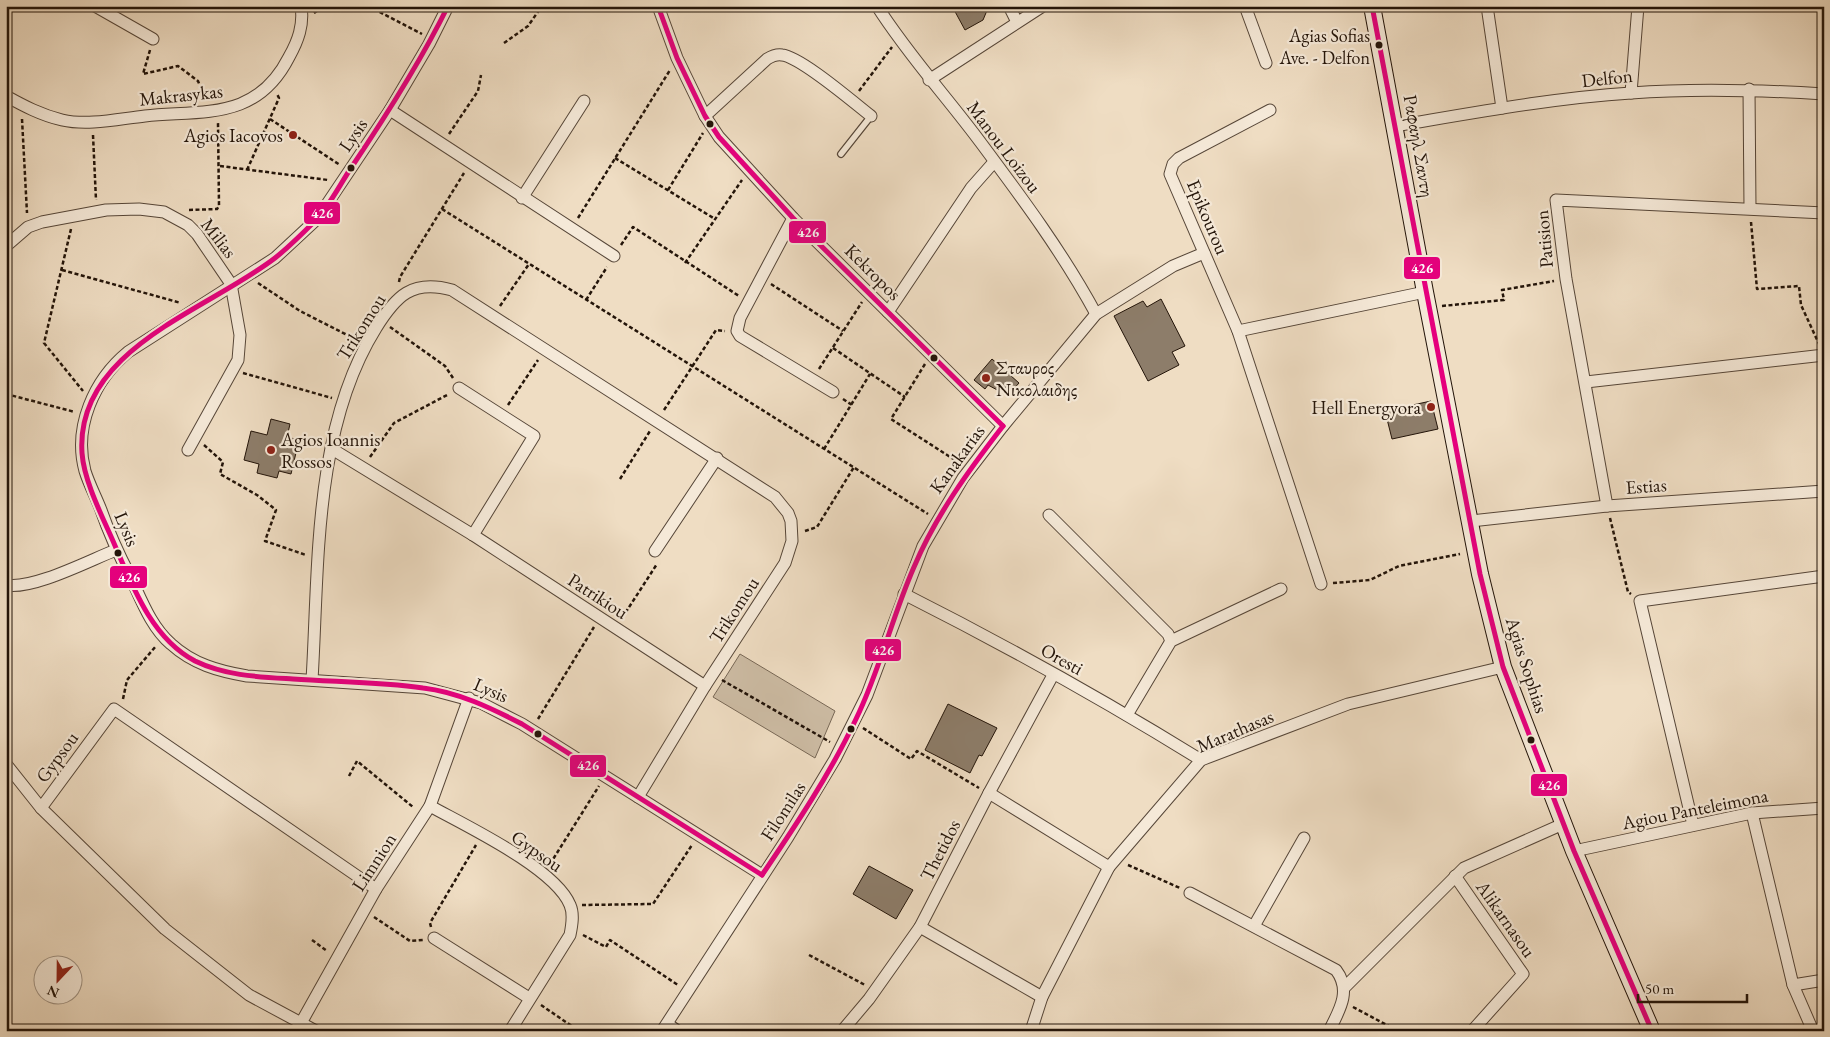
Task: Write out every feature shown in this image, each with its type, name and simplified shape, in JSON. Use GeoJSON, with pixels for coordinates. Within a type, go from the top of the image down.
{"type":"FeatureCollection","features":[{"type":"Feature","properties":{"kind":"street"},"geometry":{"type":"LineString","coordinates":[[95,6],[153,39]]}},
{"type":"Feature","properties":{"kind":"street","name":"Makrasykas"},"geometry":{"type":"LineString","coordinates":[[6,96],[42,114],[63,120],[92,121],[213,110],[246,104],[262,94],[272,84],[286,63],[298,39],[302,19],[301,6]]}},
{"type":"Feature","properties":{"kind":"street","name":"Lysis"},"geometry":{"type":"LineString","coordinates":[[448,6],[432,40],[390,110],[318,219],[275,258],[231,284],[117,361],[97,388],[86,415],[82,453],[86,471],[116,550],[154,624],[164,637],[188,657],[221,672],[247,676],[425,688],[469,698],[502,713],[532,730],[762,875]]}},
{"type":"Feature","properties":{"kind":"street","name":"Kekropos"},"geometry":{"type":"LineString","coordinates":[[658,6],[677,58],[707,120],[748,170],[1003,426]]}},
{"type":"Feature","properties":{"kind":"street","name":"Manou Loizou"},"geometry":{"type":"LineString","coordinates":[[877,6],[929,80],[981,143],[1054,244],[1096,314]]}},
{"type":"Feature","properties":{"kind":"street"},"geometry":{"type":"LineString","coordinates":[[1009,6],[1017,22]]}},
{"type":"Feature","properties":{"kind":"street"},"geometry":{"type":"LineString","coordinates":[[929,80],[1043,6]]}},
{"type":"Feature","properties":{"kind":"street"},"geometry":{"type":"LineString","coordinates":[[1245,6],[1266,63]]}},
{"type":"Feature","properties":{"kind":"street","name":"Ραφαηλ Σαντη"},"geometry":{"type":"LineString","coordinates":[[1372,6],[1427,300]]}},
{"type":"Feature","properties":{"kind":"street"},"geometry":{"type":"LineString","coordinates":[[1487,6],[1502,108]]}},
{"type":"Feature","properties":{"kind":"street"},"geometry":{"type":"LineString","coordinates":[[1631,93],[1638,6]]}},
{"type":"Feature","properties":{"kind":"street"},"geometry":{"type":"LineString","coordinates":[[707,120],[767,59],[775,55],[783,55],[798,61],[871,116]]}},
{"type":"Feature","properties":{"kind":"street"},"geometry":{"type":"LineString","coordinates":[[1749,89],[1750,208]]}},
{"type":"Feature","properties":{"kind":"street","name":"Delfon"},"geometry":{"type":"LineString","coordinates":[[1395,126],[1502,108],[1631,93],[1749,89],[1824,94]]}},
{"type":"Feature","properties":{"kind":"street"},"geometry":{"type":"LineString","coordinates":[[522,198],[584,101]]}},
{"type":"Feature","properties":{"kind":"street"},"geometry":{"type":"LineString","coordinates":[[390,110],[522,198],[572,227],[614,256]]}},
{"type":"Feature","properties":{"kind":"street","name":"Epikourou"},"geometry":{"type":"LineString","coordinates":[[1270,110],[1179,158],[1170,169],[1170,174],[1238,332],[1321,584]]}},
{"type":"Feature","properties":{"kind":"street"},"geometry":{"type":"LineString","coordinates":[[888,312],[971,188],[994,162]]}},
{"type":"Feature","properties":{"kind":"street","name":"Patision"},"geometry":{"type":"LineString","coordinates":[[1607,506],[1566,279],[1556,200],[1824,213]]}},
{"type":"Feature","properties":{"kind":"street","name":"Milias"},"geometry":{"type":"LineString","coordinates":[[6,246],[28,227],[97,211],[139,208],[152,209],[171,215],[188,225],[197,234],[231,284],[240,335],[238,360],[188,450]]}},
{"type":"Feature","properties":{"kind":"street"},"geometry":{"type":"LineString","coordinates":[[794,218],[740,318],[737,331],[740,336],[833,392]]}},
{"type":"Feature","properties":{"kind":"street","name":"Kanakarias"},"geometry":{"type":"LineString","coordinates":[[904,594],[913,569],[937,520],[970,469],[1003,426],[1096,314],[1167,270],[1204,253]]}},
{"type":"Feature","properties":{"kind":"street","name":"Trikomou"},"geometry":{"type":"LineString","coordinates":[[312,680],[323,497],[343,401],[351,376],[366,344],[396,300],[419,287],[440,287],[464,296],[717,458],[775,497],[788,513],[792,536],[790,552],[785,563],[705,686],[638,796]]}},
{"type":"Feature","properties":{"kind":"street"},"geometry":{"type":"LineString","coordinates":[[1238,332],[1427,300]]}},
{"type":"Feature","properties":{"kind":"street","name":"Agias Sophias"},"geometry":{"type":"LineString","coordinates":[[1427,300],[1476,551],[1503,667],[1574,851],[1652,1031]]}},
{"type":"Feature","properties":{"kind":"street"},"geometry":{"type":"LineString","coordinates":[[1586,382],[1824,355]]}},
{"type":"Feature","properties":{"kind":"street"},"geometry":{"type":"LineString","coordinates":[[459,388],[534,436],[473,535]]}},
{"type":"Feature","properties":{"kind":"street","name":"Patrikiou"},"geometry":{"type":"LineString","coordinates":[[332,449],[473,535],[705,686]]}},
{"type":"Feature","properties":{"kind":"street"},"geometry":{"type":"LineString","coordinates":[[654,551],[717,458]]}},
{"type":"Feature","properties":{"kind":"street","name":"Estias"},"geometry":{"type":"LineString","coordinates":[[1471,521],[1607,506],[1824,491]]}},
{"type":"Feature","properties":{"kind":"street"},"geometry":{"type":"LineString","coordinates":[[1049,515],[1168,634],[1171,642]]}},
{"type":"Feature","properties":{"kind":"street"},"geometry":{"type":"LineString","coordinates":[[6,585],[13,586],[36,582],[116,550]]}},
{"type":"Feature","properties":{"kind":"street"},"geometry":{"type":"LineString","coordinates":[[1693,825],[1640,601],[1824,576]]}},
{"type":"Feature","properties":{"kind":"street"},"geometry":{"type":"LineString","coordinates":[[1127,714],[1171,642],[1281,589]]}},
{"type":"Feature","properties":{"kind":"street","name":"Oresti"},"geometry":{"type":"LineString","coordinates":[[904,594],[1127,714],[1201,760]]}},
{"type":"Feature","properties":{"kind":"street","name":"Filomilas"},"geometry":{"type":"LineString","coordinates":[[665,1026],[797,822],[841,748],[877,670],[904,594]]}},
{"type":"Feature","properties":{"kind":"street","name":"Marathasas"},"geometry":{"type":"LineString","coordinates":[[1031,1031],[1042,997],[1112,863],[1201,760],[1348,704],[1503,667]]}},
{"type":"Feature","properties":{"kind":"street","name":"Thetidos"},"geometry":{"type":"LineString","coordinates":[[842,1031],[875,991],[920,927],[989,794],[1054,675]]}},
{"type":"Feature","properties":{"kind":"street","name":"Limnion"},"geometry":{"type":"LineString","coordinates":[[301,1023],[376,889],[427,811],[469,698]]}},
{"type":"Feature","properties":{"kind":"street","name":"Gypsou"},"geometry":{"type":"LineString","coordinates":[[121,714],[114,709],[41,808],[165,929],[249,995],[301,1023]]}},
{"type":"Feature","properties":{"kind":"street"},"geometry":{"type":"LineString","coordinates":[[121,714],[376,889]]}},
{"type":"Feature","properties":{"kind":"street"},"geometry":{"type":"LineString","coordinates":[[6,764],[41,808]]}},
{"type":"Feature","properties":{"kind":"street"},"geometry":{"type":"LineString","coordinates":[[989,794],[1112,863]]}},
{"type":"Feature","properties":{"kind":"street","name":"Agiou Panteleimona"},"geometry":{"type":"LineString","coordinates":[[1574,851],[1752,813],[1824,808]]}},
{"type":"Feature","properties":{"kind":"street","name":"Gypsou"},"geometry":{"type":"LineString","coordinates":[[427,811],[482,835],[520,857],[559,887],[571,905]]}},
{"type":"Feature","properties":{"kind":"street"},"geometry":{"type":"LineString","coordinates":[[1752,813],[1793,985],[1813,1031]]}},
{"type":"Feature","properties":{"kind":"street"},"geometry":{"type":"LineString","coordinates":[[1455,876],[1464,868],[1563,824]]}},
{"type":"Feature","properties":{"kind":"street"},"geometry":{"type":"LineString","coordinates":[[1254,926],[1304,838]]}},
{"type":"Feature","properties":{"kind":"street","name":"Alikarnasou"},"geometry":{"type":"LineString","coordinates":[[1344,988],[1455,876],[1523,974],[1472,1031]]}},
{"type":"Feature","properties":{"kind":"street"},"geometry":{"type":"LineString","coordinates":[[1190,893],[1336,970],[1341,977],[1344,988],[1342,1002],[1329,1031]]}},
{"type":"Feature","properties":{"kind":"street"},"geometry":{"type":"LineString","coordinates":[[510,1031],[570,935],[572,929],[571,905]]}},
{"type":"Feature","properties":{"kind":"street"},"geometry":{"type":"LineString","coordinates":[[920,927],[1042,997]]}},
{"type":"Feature","properties":{"kind":"street"},"geometry":{"type":"LineString","coordinates":[[434,938],[529,998]]}},
{"type":"Feature","properties":{"kind":"street"},"geometry":{"type":"LineString","coordinates":[[1793,985],[1824,980]]}},
{"type":"Feature","properties":{"kind":"street"},"geometry":{"type":"LineString","coordinates":[[301,1023],[316,1031]]}},
{"type":"Feature","properties":{"kind":"lane"},"geometry":{"type":"LineString","coordinates":[[841,154],[871,116]]}},
{"type":"Feature","properties":{"kind":"lane"},"geometry":{"type":"LineString","coordinates":[[665,1026],[682,1031]]}},
{"type":"Feature","properties":{"kind":"path"},"geometry":{"type":"LineString","coordinates":[[368,6],[432,40]]}},
{"type":"Feature","properties":{"kind":"path"},"geometry":{"type":"LineString","coordinates":[[504,43],[528,26],[542,6]]}},
{"type":"Feature","properties":{"kind":"path"},"geometry":{"type":"LineString","coordinates":[[851,101],[899,38]]}},
{"type":"Feature","properties":{"kind":"path"},"geometry":{"type":"LineString","coordinates":[[153,39],[143,74],[178,66],[198,81],[213,110],[219,166],[220,198],[217,210],[185,210],[171,215]]}},
{"type":"Feature","properties":{"kind":"path"},"geometry":{"type":"LineString","coordinates":[[572,227],[677,58]]}},
{"type":"Feature","properties":{"kind":"path"},"geometry":{"type":"LineString","coordinates":[[442,145],[478,91],[481,75]]}},
{"type":"Feature","properties":{"kind":"path"},"geometry":{"type":"LineString","coordinates":[[247,170],[279,98],[272,84]]}},
{"type":"Feature","properties":{"kind":"path"},"geometry":{"type":"LineString","coordinates":[[21,104],[28,227]]}},
{"type":"Feature","properties":{"kind":"path"},"geometry":{"type":"LineString","coordinates":[[270,120],[349,171]]}},
{"type":"Feature","properties":{"kind":"path"},"geometry":{"type":"LineString","coordinates":[[668,190],[707,120]]}},
{"type":"Feature","properties":{"kind":"path"},"geometry":{"type":"LineString","coordinates":[[92,121],[97,211]]}},
{"type":"Feature","properties":{"kind":"path"},"geometry":{"type":"LineString","coordinates":[[615,158],[715,218]]}},
{"type":"Feature","properties":{"kind":"path"},"geometry":{"type":"LineString","coordinates":[[396,300],[400,277],[470,164]]}},
{"type":"Feature","properties":{"kind":"path"},"geometry":{"type":"LineString","coordinates":[[219,166],[342,182]]}},
{"type":"Feature","properties":{"kind":"path"},"geometry":{"type":"LineString","coordinates":[[685,263],[748,170]]}},
{"type":"Feature","properties":{"kind":"path"},"geometry":{"type":"LineString","coordinates":[[1750,208],[1757,290],[1799,286],[1801,305],[1824,355]]}},
{"type":"Feature","properties":{"kind":"path"},"geometry":{"type":"LineString","coordinates":[[442,209],[937,520]]}},
{"type":"Feature","properties":{"kind":"path"},"geometry":{"type":"LineString","coordinates":[[74,215],[44,343],[91,401]]}},
{"type":"Feature","properties":{"kind":"path"},"geometry":{"type":"LineString","coordinates":[[632,227],[685,263],[749,302]]}},
{"type":"Feature","properties":{"kind":"path"},"geometry":{"type":"LineString","coordinates":[[494,315],[529,264]]}},
{"type":"Feature","properties":{"kind":"path"},"geometry":{"type":"LineString","coordinates":[[62,270],[197,307]]}},
{"type":"Feature","properties":{"kind":"path"},"geometry":{"type":"LineString","coordinates":[[246,276],[300,311],[366,344]]}},
{"type":"Feature","properties":{"kind":"path"},"geometry":{"type":"LineString","coordinates":[[762,278],[843,331]]}},
{"type":"Feature","properties":{"kind":"path"},"geometry":{"type":"LineString","coordinates":[[1427,300],[1504,300],[1502,290],[1566,279]]}},
{"type":"Feature","properties":{"kind":"path"},"geometry":{"type":"LineString","coordinates":[[812,379],[868,292]]}},
{"type":"Feature","properties":{"kind":"path"},"geometry":{"type":"LineString","coordinates":[[362,468],[394,423],[459,388],[446,366],[381,321]]}},
{"type":"Feature","properties":{"kind":"path"},"geometry":{"type":"LineString","coordinates":[[620,479],[716,330],[737,331]]}},
{"type":"Feature","properties":{"kind":"path"},"geometry":{"type":"LineString","coordinates":[[501,415],[546,348]]}},
{"type":"Feature","properties":{"kind":"path"},"geometry":{"type":"LineString","coordinates":[[833,348],[904,397]]}},
{"type":"Feature","properties":{"kind":"path"},"geometry":{"type":"LineString","coordinates":[[930,354],[891,420],[970,469]]}},
{"type":"Feature","properties":{"kind":"path"},"geometry":{"type":"LineString","coordinates":[[232,370],[343,401]]}},
{"type":"Feature","properties":{"kind":"path"},"geometry":{"type":"LineString","coordinates":[[824,449],[870,374]]}},
{"type":"Feature","properties":{"kind":"path"},"geometry":{"type":"LineString","coordinates":[[6,394],[86,415]]}},
{"type":"Feature","properties":{"kind":"path"},"geometry":{"type":"LineString","coordinates":[[196,437],[223,462],[220,474],[257,495],[276,510],[265,541],[319,560]]}},
{"type":"Feature","properties":{"kind":"path"},"geometry":{"type":"LineString","coordinates":[[792,536],[818,527],[854,467]]}},
{"type":"Feature","properties":{"kind":"path"},"geometry":{"type":"LineString","coordinates":[[1607,506],[1628,592],[1640,601]]}},
{"type":"Feature","properties":{"kind":"path"},"geometry":{"type":"LineString","coordinates":[[616,628],[659,561],[654,551]]}},
{"type":"Feature","properties":{"kind":"path"},"geometry":{"type":"LineString","coordinates":[[1321,584],[1370,580],[1398,566],[1476,551]]}},
{"type":"Feature","properties":{"kind":"path"},"geometry":{"type":"LineString","coordinates":[[532,730],[599,617]]}},
{"type":"Feature","properties":{"kind":"path"},"geometry":{"type":"LineString","coordinates":[[121,714],[128,680],[164,637]]}},
{"type":"Feature","properties":{"kind":"path"},"geometry":{"type":"LineString","coordinates":[[712,675],[841,748]]}},
{"type":"Feature","properties":{"kind":"path"},"geometry":{"type":"LineString","coordinates":[[854,723],[911,759],[917,751],[989,794]]}},
{"type":"Feature","properties":{"kind":"path"},"geometry":{"type":"LineString","coordinates":[[349,776],[357,761],[427,811]]}},
{"type":"Feature","properties":{"kind":"path"},"geometry":{"type":"LineString","coordinates":[[543,875],[606,776]]}},
{"type":"Feature","properties":{"kind":"path"},"geometry":{"type":"LineString","coordinates":[[364,910],[410,941],[434,938],[430,923],[482,835]]}},
{"type":"Feature","properties":{"kind":"path"},"geometry":{"type":"LineString","coordinates":[[571,905],[654,904],[699,835]]}},
{"type":"Feature","properties":{"kind":"path"},"geometry":{"type":"LineString","coordinates":[[1112,863],[1190,893]]}},
{"type":"Feature","properties":{"kind":"path"},"geometry":{"type":"LineString","coordinates":[[572,929],[606,947],[610,940],[688,991]]}},
{"type":"Feature","properties":{"kind":"path"},"geometry":{"type":"LineString","coordinates":[[312,940],[337,958]]}},
{"type":"Feature","properties":{"kind":"path"},"geometry":{"type":"LineString","coordinates":[[809,955],[875,991]]}},
{"type":"Feature","properties":{"kind":"path"},"geometry":{"type":"LineString","coordinates":[[529,998],[580,1031]]}},
{"type":"Feature","properties":{"kind":"path"},"geometry":{"type":"LineString","coordinates":[[1342,1002],[1398,1031]]}},
{"type":"Feature","properties":{"kind":"shaded area"},"geometry":{"type":"Polygon","coordinates":[[[740,654],[835,711],[815,758],[713,697],[740,654]]]}},
{"type":"Feature","properties":{"kind":"building"},"geometry":{"type":"Polygon","coordinates":[[[952,6],[987,6],[988,8],[983,20],[965,30],[952,6]]]}},
{"type":"Feature","properties":{"kind":"building"},"geometry":{"type":"Polygon","coordinates":[[[1161,299],[1185,346],[1172,352],[1179,365],[1148,381],[1114,316],[1143,301],[1147,307],[1161,299]]]}},
{"type":"Feature","properties":{"kind":"building"},"geometry":{"type":"Polygon","coordinates":[[[992,359],[1019,383],[1012,391],[1006,387],[1001,392],[988,385],[985,389],[974,380],[992,359]]]}},
{"type":"Feature","properties":{"kind":"building"},"geometry":{"type":"Polygon","coordinates":[[[1431,401],[1438,429],[1392,439],[1385,411],[1431,401]]]}},
{"type":"Feature","properties":{"kind":"building","name":"Agios Ioannis Rossos"},"geometry":{"type":"Polygon","coordinates":[[[271,419],[290,424],[287,437],[299,440],[291,474],[279,471],[277,478],[257,473],[259,464],[244,460],[251,431],[267,435],[271,419]]]}},
{"type":"Feature","properties":{"kind":"building"},"geometry":{"type":"Polygon","coordinates":[[[948,704],[997,728],[982,756],[979,755],[970,773],[925,750],[948,704]]]}},
{"type":"Feature","properties":{"kind":"building"},"geometry":{"type":"Polygon","coordinates":[[[869,866],[913,890],[896,919],[853,894],[869,866]]]}},
{"type":"Feature","properties":{"kind":"transit line","name":"426"},"geometry":{"type":"LineString","coordinates":[[448,6],[402,89],[319,216],[275,258],[151,336],[122,359],[100,386],[86,417],[82,453],[83,464],[90,487],[128,575],[145,609],[166,639],[195,661],[219,670],[243,675],[407,686],[449,693],[474,702],[522,724],[762,875]]}},
{"type":"Feature","properties":{"kind":"transit line","name":"426"},"geometry":{"type":"LineString","coordinates":[[658,6],[677,58],[705,116],[719,137],[793,218],[1003,426]]}},
{"type":"Feature","properties":{"kind":"transit line","name":"426"},"geometry":{"type":"LineString","coordinates":[[1372,6],[1480,574],[1503,667],[1574,851],[1652,1031]]}},
{"type":"Feature","properties":{"kind":"transit line","name":"426"},"geometry":{"type":"LineString","coordinates":[[762,875],[824,779],[856,719],[872,682],[906,586],[932,529],[966,476],[1003,426]]}},
{"type":"Feature","properties":{"kind":"place","name":"Agias Sofias Ave. - Delfon"},"geometry":{"type":"Point","coordinates":[1379,45]}},
{"type":"Feature","properties":{"kind":"place","name":"Agios Iacovos"},"geometry":{"type":"Point","coordinates":[293,135]}},
{"type":"Feature","properties":{"kind":"place","name":"Σταυρος Νικολαιδης"},"geometry":{"type":"Point","coordinates":[986,378]}},
{"type":"Feature","properties":{"kind":"place","name":"Hell Energyora"},"geometry":{"type":"Point","coordinates":[1431,407]}},
{"type":"Feature","properties":{"kind":"place","name":"Agios Ioannis Rossos"},"geometry":{"type":"Point","coordinates":[271,450]}}]}
